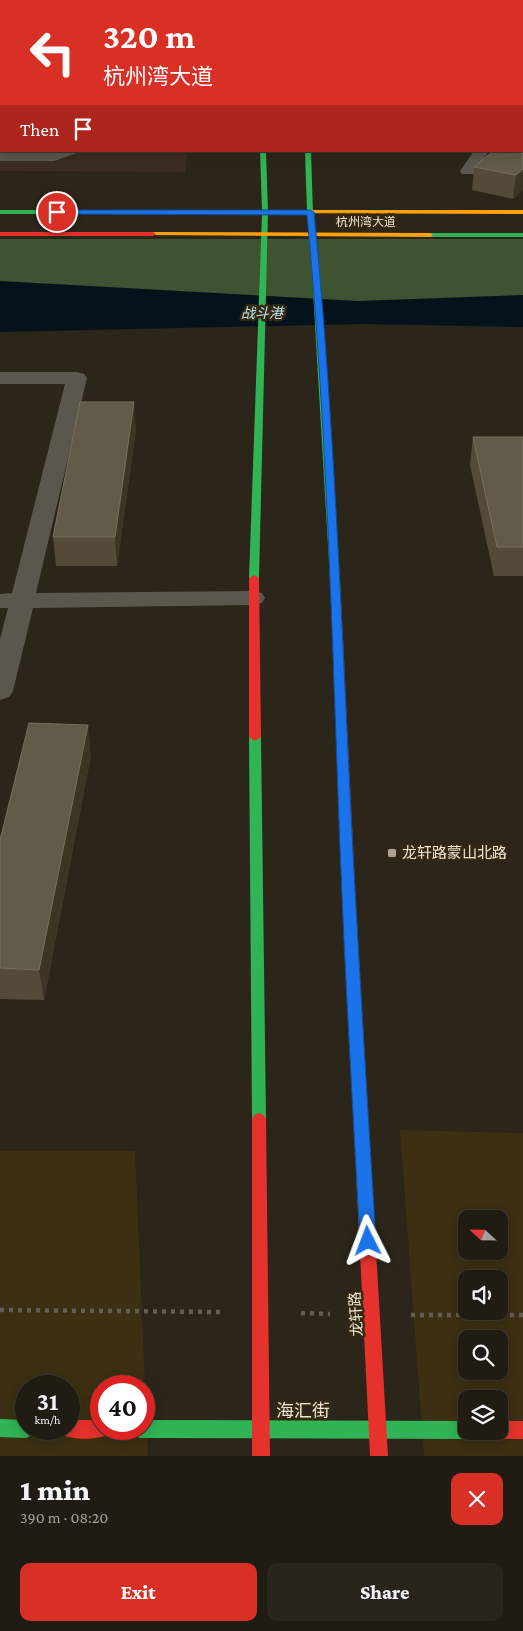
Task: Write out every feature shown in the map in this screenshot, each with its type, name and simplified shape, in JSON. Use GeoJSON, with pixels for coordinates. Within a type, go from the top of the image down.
{"type":"FeatureCollection","features":[{"type":"Feature","properties":{"kind":"street"},"geometry":{"type":"LineString","coordinates":[[261,1456],[253,598],[265,212],[263,152]]}},
{"type":"Feature","properties":{"kind":"street","name":"龙轩路"},"geometry":{"type":"LineString","coordinates":[[308,152],[310,212],[316,273],[336,599],[347,853],[379,1456]]}},
{"type":"Feature","properties":{"kind":"street"},"geometry":{"type":"LineString","coordinates":[[468,171],[481,152]]}},
{"type":"Feature","properties":{"kind":"street","name":"杭州湾大道"},"geometry":{"type":"LineString","coordinates":[[0,212],[523,212]]}},
{"type":"Feature","properties":{"kind":"street","name":"杭州湾大道"},"geometry":{"type":"LineString","coordinates":[[0,234],[523,235]]}},
{"type":"Feature","properties":{"kind":"street"},"geometry":{"type":"LineString","coordinates":[[0,378],[77,378],[10,601],[0,690]]}},
{"type":"Feature","properties":{"kind":"street"},"geometry":{"type":"LineString","coordinates":[[10,601],[253,598]]}},
{"type":"Feature","properties":{"kind":"street"},"geometry":{"type":"LineString","coordinates":[[0,1428],[15,1428]]}},
{"type":"Feature","properties":{"kind":"street","name":"海汇街"},"geometry":{"type":"LineString","coordinates":[[155,1429],[458,1430]]}},
{"type":"Feature","properties":{"kind":"street"},"geometry":{"type":"LineString","coordinates":[[508,1430],[523,1430]]}},
{"type":"Feature","properties":{"kind":"lane"},"geometry":{"type":"LineString","coordinates":[[0,157],[54,157],[70,152]]}},
{"type":"Feature","properties":{"kind":"path"},"geometry":{"type":"LineString","coordinates":[[0,1310],[523,1315]]}},
{"type":"Feature","properties":{"kind":"shaded area"},"geometry":{"type":"Polygon","coordinates":[[[0,152],[188,152],[185,172],[0,171],[0,152]]]}},
{"type":"Feature","properties":{"kind":"shaded area"},"geometry":{"type":"Polygon","coordinates":[[[400,1130],[523,1133],[523,1456],[424,1456],[400,1130]]]}},
{"type":"Feature","properties":{"kind":"shaded area"},"geometry":{"type":"Polygon","coordinates":[[[0,1151],[135,1151],[145,1375],[90,1375],[90,1440],[147,1440],[148,1456],[0,1456],[0,1151]]]}},
{"type":"Feature","properties":{"kind":"green space"},"geometry":{"type":"Polygon","coordinates":[[[0,239],[523,239],[523,299],[355,305],[0,285],[0,239]]]}},
{"type":"Feature","properties":{"kind":"water","name":"战斗港"},"geometry":{"type":"Polygon","coordinates":[[[0,281],[358,301],[523,295],[523,327],[362,324],[0,332],[0,281]]]}},
{"type":"Feature","properties":{"kind":"building"},"geometry":{"type":"Polygon","coordinates":[[[492,152],[522,152],[523,169],[516,175],[474,167],[492,152]]]}},
{"type":"Feature","properties":{"kind":"building"},"geometry":{"type":"Polygon","coordinates":[[[80,402],[134,402],[115,537],[53,537],[80,402]]]}},
{"type":"Feature","properties":{"kind":"building"},"geometry":{"type":"Polygon","coordinates":[[[473,437],[523,437],[523,547],[497,547],[473,437]]]}},
{"type":"Feature","properties":{"kind":"building"},"geometry":{"type":"Polygon","coordinates":[[[29,723],[88,725],[39,970],[0,968],[0,840],[29,723]]]}},
{"type":"Feature","properties":{"kind":"traffic: fast"},"geometry":{"type":"LineString","coordinates":[[254,578],[265,212],[263,152]]}},
{"type":"Feature","properties":{"kind":"traffic: fast"},"geometry":{"type":"LineString","coordinates":[[308,152],[310,213],[316,273],[336,597]]}},
{"type":"Feature","properties":{"kind":"traffic: fast"},"geometry":{"type":"LineString","coordinates":[[0,212],[263,212]]}},
{"type":"Feature","properties":{"kind":"traffic: fast"},"geometry":{"type":"LineString","coordinates":[[430,235],[523,235]]}},
{"type":"Feature","properties":{"kind":"traffic: fast"},"geometry":{"type":"LineString","coordinates":[[255,737],[259,1119]]}},
{"type":"Feature","properties":{"kind":"traffic: fast"},"geometry":{"type":"LineString","coordinates":[[0,1428],[15,1429]]}},
{"type":"Feature","properties":{"kind":"traffic: fast"},"geometry":{"type":"LineString","coordinates":[[155,1429],[458,1430]]}},
{"type":"Feature","properties":{"kind":"traffic: slow"},"geometry":{"type":"LineString","coordinates":[[263,212],[523,212]]}},
{"type":"Feature","properties":{"kind":"traffic: slow"},"geometry":{"type":"LineString","coordinates":[[153,234],[430,235]]}},
{"type":"Feature","properties":{"kind":"traffic: slow"},"geometry":{"type":"LineString","coordinates":[[350,906],[367,1233]]}},
{"type":"Feature","properties":{"kind":"traffic: jam"},"geometry":{"type":"LineString","coordinates":[[0,234],[153,234]]}},
{"type":"Feature","properties":{"kind":"traffic: jam"},"geometry":{"type":"LineString","coordinates":[[254,578],[255,737]]}},
{"type":"Feature","properties":{"kind":"traffic: jam"},"geometry":{"type":"LineString","coordinates":[[336,597],[350,906]]}},
{"type":"Feature","properties":{"kind":"traffic: jam"},"geometry":{"type":"LineString","coordinates":[[259,1119],[261,1456]]}},
{"type":"Feature","properties":{"kind":"traffic: jam"},"geometry":{"type":"LineString","coordinates":[[367,1233],[379,1456]]}},
{"type":"Feature","properties":{"kind":"traffic: jam"},"geometry":{"type":"LineString","coordinates":[[80,1429],[90,1429]]}},
{"type":"Feature","properties":{"kind":"traffic: jam"},"geometry":{"type":"LineString","coordinates":[[508,1430],[523,1430]]}},
{"type":"Feature","properties":{"kind":"place","name":"龙轩路蒙山北路"},"geometry":{"type":"Point","coordinates":[392,853]}},
{"type":"Feature","properties":{"kind":"route"},"geometry":{"type":"LineString","coordinates":[[57,212],[310,212],[316,273],[336,599],[347,853],[368,1241]]}}]}
